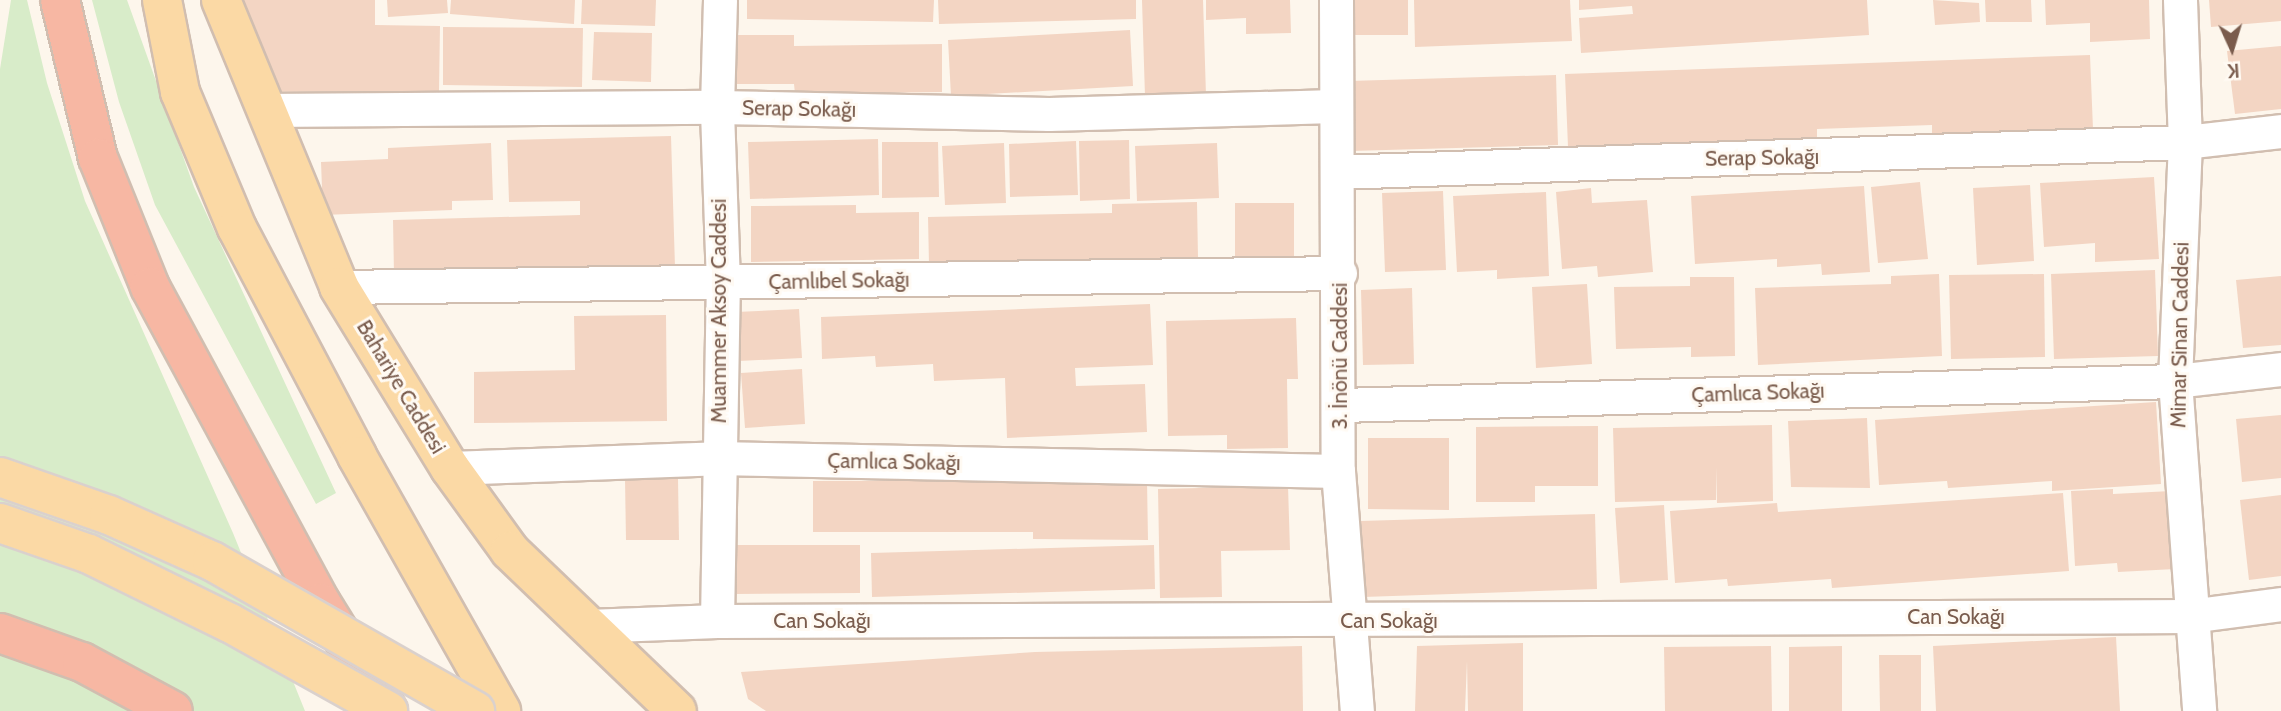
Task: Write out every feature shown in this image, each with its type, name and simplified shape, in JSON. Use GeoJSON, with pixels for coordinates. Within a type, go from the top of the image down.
{"type":"FeatureCollection","features":[{"type":"Feature","properties":{"kind":"highway"},"geometry":{"type":"LineString","coordinates":[[60,0],[82,101],[125,231],[179,343],[321,603],[388,711]]}},
{"type":"Feature","properties":{"kind":"highway"},"geometry":{"type":"LineString","coordinates":[[321,603],[365,711]]}},
{"type":"Feature","properties":{"kind":"highway"},"geometry":{"type":"LineString","coordinates":[[0,633],[82,662],[173,711]]}},
{"type":"Feature","properties":{"kind":"main road"},"geometry":{"type":"LineString","coordinates":[[162,0],[180,92],[237,228],[357,456],[501,711]]}},
{"type":"Feature","properties":{"kind":"main road","name":"Bahariye Caddesi"},"geometry":{"type":"LineString","coordinates":[[221,0],[339,287],[450,468],[510,551],[677,711]]}},
{"type":"Feature","properties":{"kind":"main road"},"geometry":{"type":"LineString","coordinates":[[0,477],[109,515],[212,561],[475,711]]}},
{"type":"Feature","properties":{"kind":"main road"},"geometry":{"type":"LineString","coordinates":[[0,523],[89,554],[230,622],[388,711]]}},
{"type":"Feature","properties":{"kind":"street","name":"Muammer Aksoy Caddesi"},"geometry":{"type":"LineString","coordinates":[[717,621],[717,458],[723,283],[717,107],[720,0]]}},
{"type":"Feature","properties":{"kind":"street","name":"3. İnönü Caddesi"},"geometry":{"type":"LineString","coordinates":[[1336,0],[1334,106],[1338,172],[1341,405],[1338,471],[1347,622],[1357,711]]}},
{"type":"Feature","properties":{"kind":"street","name":"Mimar Sinan Caddesi"},"geometry":{"type":"LineString","coordinates":[[2180,0],[2185,142],[2175,381],[2199,711]]}},
{"type":"Feature","properties":{"kind":"street","name":"Serap Sokağı"},"geometry":{"type":"LineString","coordinates":[[264,110],[717,107],[1049,114],[1334,106]]}},
{"type":"Feature","properties":{"kind":"street","name":"Serap Sokağı"},"geometry":{"type":"LineString","coordinates":[[1338,172],[2185,142],[2281,131]]}},
{"type":"Feature","properties":{"kind":"street","name":"Çamlıbel Sokağı"},"geometry":{"type":"LineString","coordinates":[[339,287],[1340,273]]}},
{"type":"Feature","properties":{"kind":"street","name":"Çamlıca Sokağı"},"geometry":{"type":"LineString","coordinates":[[1341,405],[2175,381],[2281,369]]}},
{"type":"Feature","properties":{"kind":"street","name":"Çamlıca Sokağı"},"geometry":{"type":"LineString","coordinates":[[450,468],[717,458],[1338,471]]}},
{"type":"Feature","properties":{"kind":"street","name":"Can Sokağı"},"geometry":{"type":"LineString","coordinates":[[588,626],[717,621],[1347,622],[2190,616],[2281,604]]}},
{"type":"Feature","properties":{"kind":"green space"},"geometry":{"type":"Polygon","coordinates":[[[11,0],[27,0],[47,83],[85,201],[233,533],[305,711],[0,711],[0,69],[11,0]]]}},
{"type":"Feature","properties":{"kind":"green space"},"geometry":{"type":"Polygon","coordinates":[[[92,0],[127,0],[194,187],[336,493],[316,504],[155,205],[119,102],[92,0]]]}},
{"type":"Feature","properties":{"kind":"building"},"geometry":{"type":"Polygon","coordinates":[[[232,0],[375,0],[375,25],[440,26],[439,91],[262,92],[232,0]]]}},
{"type":"Feature","properties":{"kind":"building"},"geometry":{"type":"Polygon","coordinates":[[[387,0],[447,0],[448,13],[388,17],[387,0]]]}},
{"type":"Feature","properties":{"kind":"building"},"geometry":{"type":"Polygon","coordinates":[[[451,0],[575,0],[574,24],[450,14],[451,0]]]}},
{"type":"Feature","properties":{"kind":"building"},"geometry":{"type":"Polygon","coordinates":[[[582,0],[656,0],[655,26],[581,24],[582,0]]]}},
{"type":"Feature","properties":{"kind":"building"},"geometry":{"type":"Polygon","coordinates":[[[747,0],[934,0],[933,22],[747,19],[747,0]]]}},
{"type":"Feature","properties":{"kind":"building"},"geometry":{"type":"Polygon","coordinates":[[[938,0],[1136,0],[1136,19],[939,24],[938,0]]]}},
{"type":"Feature","properties":{"kind":"building"},"geometry":{"type":"Polygon","coordinates":[[[1142,0],[1203,0],[1206,96],[1145,97],[1142,0]]]}},
{"type":"Feature","properties":{"kind":"building"},"geometry":{"type":"Polygon","coordinates":[[[1206,0],[1290,0],[1291,33],[1246,34],[1246,18],[1206,20],[1206,0]]]}},
{"type":"Feature","properties":{"kind":"building"},"geometry":{"type":"Polygon","coordinates":[[[1354,0],[1408,0],[1408,35],[1354,35],[1354,0]]]}},
{"type":"Feature","properties":{"kind":"building"},"geometry":{"type":"Polygon","coordinates":[[[1414,0],[1570,0],[1572,41],[1415,47],[1414,0]]]}},
{"type":"Feature","properties":{"kind":"building"},"geometry":{"type":"Polygon","coordinates":[[[1579,0],[1867,0],[1869,35],[1581,53],[1579,18],[1633,14],[1632,6],[1579,10],[1579,0]]]}},
{"type":"Feature","properties":{"kind":"building"},"geometry":{"type":"Polygon","coordinates":[[[1933,0],[1979,3],[1980,22],[1935,25],[1933,0]]]}},
{"type":"Feature","properties":{"kind":"building"},"geometry":{"type":"Polygon","coordinates":[[[1985,0],[2031,0],[2032,22],[1986,22],[1985,0]]]}},
{"type":"Feature","properties":{"kind":"building"},"geometry":{"type":"Polygon","coordinates":[[[2045,0],[2149,0],[2150,39],[2090,42],[2090,23],[2046,25],[2045,0]]]}},
{"type":"Feature","properties":{"kind":"building"},"geometry":{"type":"Polygon","coordinates":[[[2209,0],[2281,0],[2281,21],[2211,27],[2209,0]]]}},
{"type":"Feature","properties":{"kind":"building"},"geometry":{"type":"Polygon","coordinates":[[[443,27],[583,28],[582,87],[443,85],[443,27]]]}},
{"type":"Feature","properties":{"kind":"building"},"geometry":{"type":"Polygon","coordinates":[[[1130,30],[1133,86],[951,96],[948,40],[1130,30]]]}},
{"type":"Feature","properties":{"kind":"building"},"geometry":{"type":"Polygon","coordinates":[[[594,32],[652,33],[651,82],[592,80],[594,32]]]}},
{"type":"Feature","properties":{"kind":"building"},"geometry":{"type":"Polygon","coordinates":[[[735,35],[794,35],[794,46],[942,44],[942,92],[795,94],[794,84],[735,84],[735,35]]]}},
{"type":"Feature","properties":{"kind":"building"},"geometry":{"type":"Polygon","coordinates":[[[2281,46],[2281,109],[2235,114],[2227,51],[2281,46]]]}},
{"type":"Feature","properties":{"kind":"building"},"geometry":{"type":"Polygon","coordinates":[[[2090,55],[2093,129],[1932,135],[1932,125],[1817,129],[1817,138],[1568,147],[1565,74],[2090,55]]]}},
{"type":"Feature","properties":{"kind":"building"},"geometry":{"type":"Polygon","coordinates":[[[1556,75],[1558,145],[1351,151],[1349,81],[1556,75]]]}},
{"type":"Feature","properties":{"kind":"building"},"geometry":{"type":"Polygon","coordinates":[[[671,136],[675,267],[394,274],[393,220],[580,215],[580,201],[509,202],[507,140],[671,136]]]}},
{"type":"Feature","properties":{"kind":"building"},"geometry":{"type":"Polygon","coordinates":[[[878,139],[879,195],[750,199],[748,142],[878,139]]]}},
{"type":"Feature","properties":{"kind":"building"},"geometry":{"type":"Polygon","coordinates":[[[1129,140],[1130,199],[1080,201],[1079,141],[1129,140]]]}},
{"type":"Feature","properties":{"kind":"building"},"geometry":{"type":"Polygon","coordinates":[[[1076,141],[1078,195],[1010,197],[1009,144],[1076,141]]]}},
{"type":"Feature","properties":{"kind":"building"},"geometry":{"type":"Polygon","coordinates":[[[882,142],[938,142],[939,197],[882,198],[882,142]]]}},
{"type":"Feature","properties":{"kind":"building"},"geometry":{"type":"Polygon","coordinates":[[[491,143],[493,200],[452,201],[452,210],[323,215],[321,162],[388,159],[388,148],[491,143]]]}},
{"type":"Feature","properties":{"kind":"building"},"geometry":{"type":"Polygon","coordinates":[[[1004,143],[1006,203],[945,205],[942,146],[1004,143]]]}},
{"type":"Feature","properties":{"kind":"building"},"geometry":{"type":"Polygon","coordinates":[[[1217,143],[1219,198],[1137,201],[1135,146],[1217,143]]]}},
{"type":"Feature","properties":{"kind":"building"},"geometry":{"type":"Polygon","coordinates":[[[2154,177],[2159,259],[2095,262],[2095,243],[2044,247],[2040,183],[2154,177]]]}},
{"type":"Feature","properties":{"kind":"building"},"geometry":{"type":"Polygon","coordinates":[[[1920,182],[1928,259],[1878,263],[1871,187],[1920,182]]]}},
{"type":"Feature","properties":{"kind":"building"},"geometry":{"type":"Polygon","coordinates":[[[2030,185],[2034,261],[1977,265],[1973,188],[2030,185]]]}},
{"type":"Feature","properties":{"kind":"building"},"geometry":{"type":"Polygon","coordinates":[[[1864,186],[1870,272],[1822,275],[1821,264],[1777,267],[1777,259],[1695,264],[1691,196],[1864,186]]]}},
{"type":"Feature","properties":{"kind":"building"},"geometry":{"type":"Polygon","coordinates":[[[1591,188],[1592,203],[1647,200],[1653,272],[1598,277],[1597,266],[1562,269],[1556,192],[1591,188]]]}},
{"type":"Feature","properties":{"kind":"building"},"geometry":{"type":"Polygon","coordinates":[[[1443,191],[1446,270],[1385,272],[1382,193],[1443,191]]]}},
{"type":"Feature","properties":{"kind":"building"},"geometry":{"type":"Polygon","coordinates":[[[1546,192],[1549,276],[1497,279],[1497,270],[1457,272],[1453,196],[1546,192]]]}},
{"type":"Feature","properties":{"kind":"building"},"geometry":{"type":"Polygon","coordinates":[[[1197,202],[1198,257],[929,264],[928,217],[1112,213],[1112,204],[1197,202]]]}},
{"type":"Feature","properties":{"kind":"building"},"geometry":{"type":"Polygon","coordinates":[[[1235,203],[1294,203],[1294,260],[1235,260],[1235,203]]]}},
{"type":"Feature","properties":{"kind":"building"},"geometry":{"type":"Polygon","coordinates":[[[856,205],[856,213],[919,212],[919,259],[751,262],[751,206],[856,205]]]}},
{"type":"Feature","properties":{"kind":"building"},"geometry":{"type":"Polygon","coordinates":[[[2155,270],[2158,356],[2054,359],[2051,274],[2155,270]]]}},
{"type":"Feature","properties":{"kind":"building"},"geometry":{"type":"Polygon","coordinates":[[[1939,274],[1942,356],[1758,365],[1755,288],[1891,284],[1891,276],[1939,274]]]}},
{"type":"Feature","properties":{"kind":"building"},"geometry":{"type":"Polygon","coordinates":[[[2044,274],[2045,357],[1951,359],[1949,275],[2044,274]]]}},
{"type":"Feature","properties":{"kind":"building"},"geometry":{"type":"Polygon","coordinates":[[[2281,276],[2281,345],[2243,348],[2236,280],[2281,276]]]}},
{"type":"Feature","properties":{"kind":"building"},"geometry":{"type":"Polygon","coordinates":[[[1690,277],[1734,277],[1735,356],[1691,357],[1691,347],[1616,349],[1614,287],[1690,286],[1690,277]]]}},
{"type":"Feature","properties":{"kind":"building"},"geometry":{"type":"Polygon","coordinates":[[[1587,284],[1592,364],[1536,368],[1532,287],[1587,284]]]}},
{"type":"Feature","properties":{"kind":"building"},"geometry":{"type":"Polygon","coordinates":[[[1412,288],[1414,364],[1363,365],[1361,290],[1412,288]]]}},
{"type":"Feature","properties":{"kind":"building"},"geometry":{"type":"Polygon","coordinates":[[[1150,304],[1153,365],[1075,368],[1076,386],[1145,384],[1147,432],[1007,438],[1005,378],[934,381],[933,364],[876,367],[875,356],[822,359],[821,317],[1150,304]]]}},
{"type":"Feature","properties":{"kind":"building"},"geometry":{"type":"Polygon","coordinates":[[[799,309],[802,358],[738,361],[736,312],[799,309]]]}},
{"type":"Feature","properties":{"kind":"building"},"geometry":{"type":"Polygon","coordinates":[[[666,315],[667,421],[474,423],[474,372],[575,370],[574,316],[666,315]]]}},
{"type":"Feature","properties":{"kind":"building"},"geometry":{"type":"Polygon","coordinates":[[[1296,318],[1298,379],[1287,379],[1288,448],[1227,449],[1227,435],[1168,436],[1166,321],[1296,318]]]}},
{"type":"Feature","properties":{"kind":"building"},"geometry":{"type":"Polygon","coordinates":[[[802,369],[805,424],[745,428],[741,373],[802,369]]]}},
{"type":"Feature","properties":{"kind":"building"},"geometry":{"type":"Polygon","coordinates":[[[2156,402],[2161,484],[2052,491],[2052,481],[1948,488],[1947,481],[1879,485],[1875,420],[2156,402]]]}},
{"type":"Feature","properties":{"kind":"building"},"geometry":{"type":"Polygon","coordinates":[[[2281,415],[2281,478],[2242,482],[2236,419],[2281,415]]]}},
{"type":"Feature","properties":{"kind":"building"},"geometry":{"type":"Polygon","coordinates":[[[1867,418],[1870,488],[1791,487],[1788,421],[1867,418]]]}},
{"type":"Feature","properties":{"kind":"building"},"geometry":{"type":"Polygon","coordinates":[[[1772,425],[1773,501],[1717,503],[1716,467],[1716,500],[1615,502],[1613,428],[1772,425]]]}},
{"type":"Feature","properties":{"kind":"building"},"geometry":{"type":"Polygon","coordinates":[[[1598,426],[1598,486],[1535,486],[1535,502],[1476,502],[1476,427],[1598,426]]]}},
{"type":"Feature","properties":{"kind":"building"},"geometry":{"type":"Polygon","coordinates":[[[1368,438],[1449,438],[1449,510],[1368,509],[1368,438]]]}},
{"type":"Feature","properties":{"kind":"building"},"geometry":{"type":"Polygon","coordinates":[[[625,479],[678,479],[679,540],[626,540],[625,479]]]}},
{"type":"Feature","properties":{"kind":"building"},"geometry":{"type":"Polygon","coordinates":[[[1147,480],[1148,540],[1033,539],[1033,532],[813,532],[813,481],[1147,480]]]}},
{"type":"Feature","properties":{"kind":"building"},"geometry":{"type":"Polygon","coordinates":[[[1288,486],[1290,550],[1221,551],[1222,597],[1160,598],[1158,489],[1288,486]]]}},
{"type":"Feature","properties":{"kind":"building"},"geometry":{"type":"Polygon","coordinates":[[[2113,489],[2113,494],[2171,491],[2175,569],[2118,572],[2117,563],[2075,566],[2071,491],[2113,489]]]}},
{"type":"Feature","properties":{"kind":"building"},"geometry":{"type":"Polygon","coordinates":[[[2063,493],[2069,571],[1832,588],[1831,579],[1728,586],[1727,579],[1675,583],[1670,511],[1777,503],[1778,512],[2063,493]]]}},
{"type":"Feature","properties":{"kind":"building"},"geometry":{"type":"Polygon","coordinates":[[[2281,495],[2281,576],[2249,580],[2240,500],[2281,495]]]}},
{"type":"Feature","properties":{"kind":"building"},"geometry":{"type":"Polygon","coordinates":[[[1664,505],[1668,580],[1620,583],[1615,508],[1664,505]]]}},
{"type":"Feature","properties":{"kind":"building"},"geometry":{"type":"Polygon","coordinates":[[[1595,514],[1597,589],[1363,597],[1361,521],[1595,514]]]}},
{"type":"Feature","properties":{"kind":"building"},"geometry":{"type":"Polygon","coordinates":[[[735,545],[860,545],[860,593],[735,594],[735,545]]]}},
{"type":"Feature","properties":{"kind":"building"},"geometry":{"type":"Polygon","coordinates":[[[1154,545],[1155,589],[872,597],[871,553],[1154,545]]]}},
{"type":"Feature","properties":{"kind":"building"},"geometry":{"type":"Polygon","coordinates":[[[2116,637],[2120,711],[1936,711],[1933,646],[2116,637]]]}},
{"type":"Feature","properties":{"kind":"building"},"geometry":{"type":"Polygon","coordinates":[[[1523,643],[1523,711],[1468,711],[1467,661],[1465,711],[1415,711],[1417,646],[1523,643]]]}},
{"type":"Feature","properties":{"kind":"building"},"geometry":{"type":"Polygon","coordinates":[[[1302,646],[1303,711],[766,711],[748,699],[741,672],[1035,652],[1302,646]]]}},
{"type":"Feature","properties":{"kind":"building"},"geometry":{"type":"Polygon","coordinates":[[[1771,646],[1772,711],[1665,711],[1664,647],[1771,646]]]}},
{"type":"Feature","properties":{"kind":"building"},"geometry":{"type":"Polygon","coordinates":[[[1842,646],[1842,711],[1789,711],[1789,647],[1842,646]]]}},
{"type":"Feature","properties":{"kind":"building"},"geometry":{"type":"Polygon","coordinates":[[[1879,655],[1921,655],[1921,711],[1880,711],[1879,655]]]}}]}
